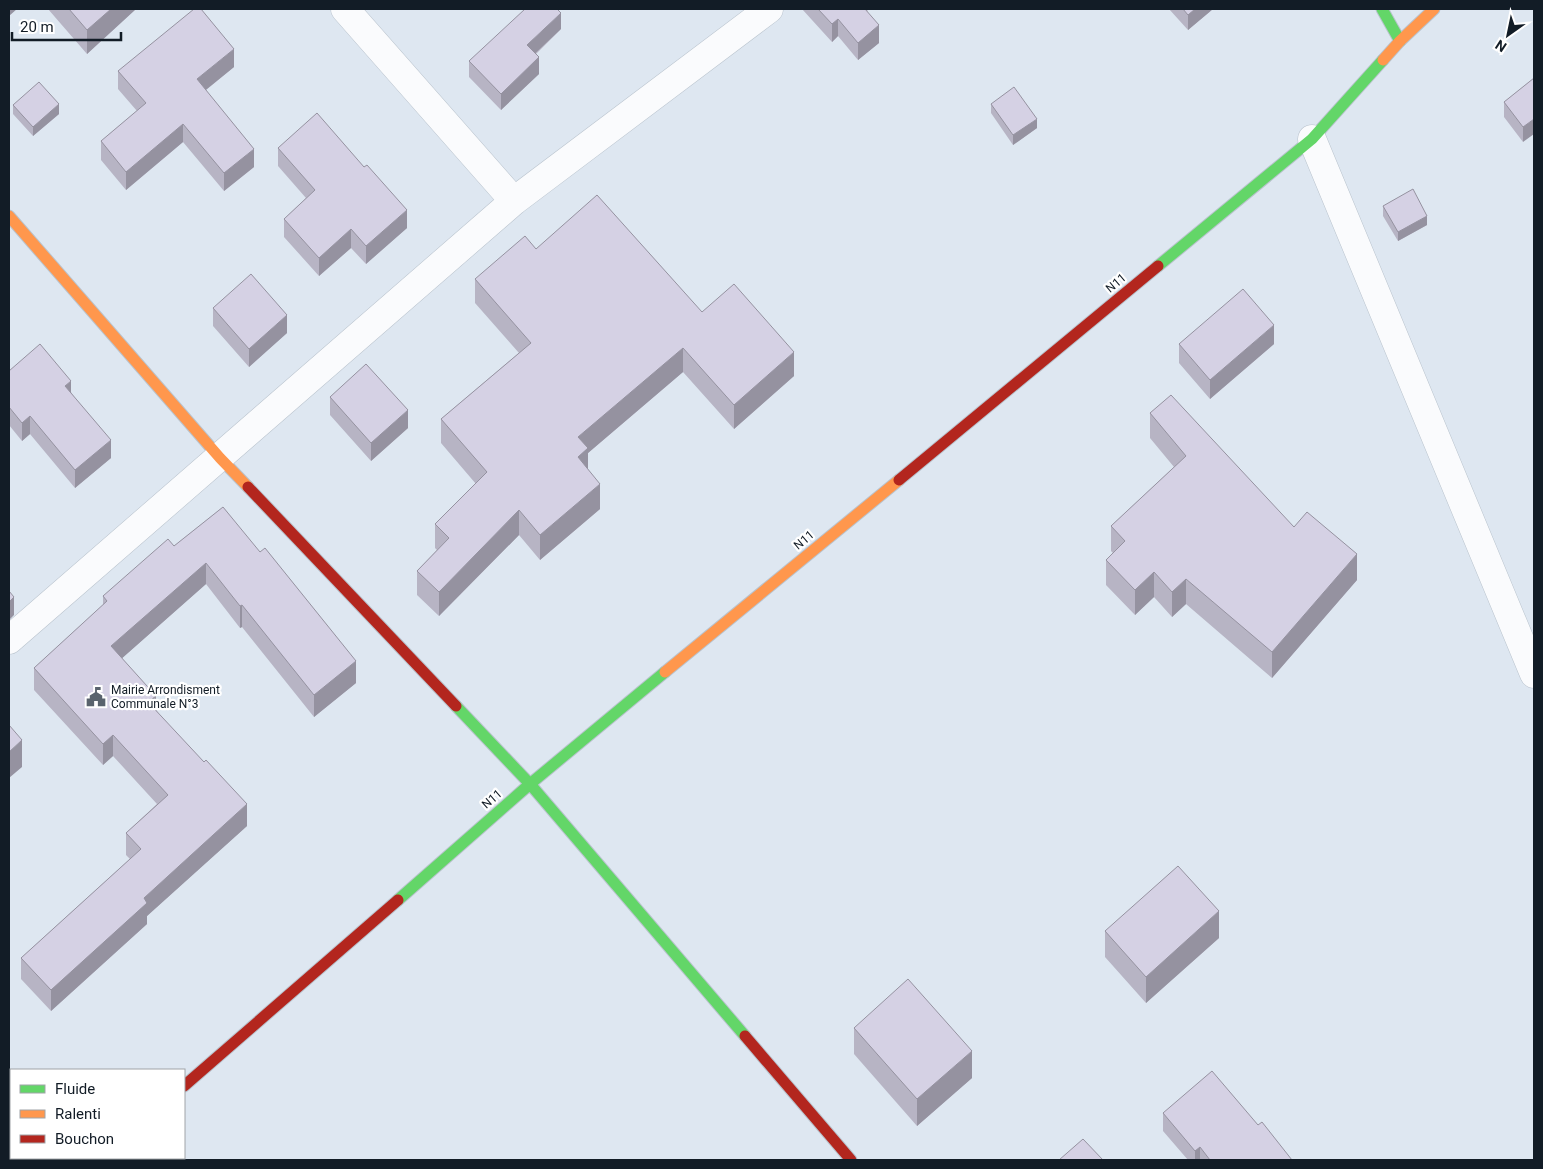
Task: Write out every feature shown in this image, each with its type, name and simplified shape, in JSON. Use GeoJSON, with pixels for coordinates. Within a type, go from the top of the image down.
{"type":"FeatureCollection","features":[{"type":"Feature","properties":{"kind":"main road"},"geometry":{"type":"LineString","coordinates":[[1382,9],[1400,41]]}},
{"type":"Feature","properties":{"kind":"main road","name":"N11"},"geometry":{"type":"LineString","coordinates":[[185,1085],[530,784],[1312,139],[1400,41],[1434,9]]}},
{"type":"Feature","properties":{"kind":"main road"},"geometry":{"type":"LineString","coordinates":[[9,216],[220,458],[530,784],[851,1160]]}},
{"type":"Feature","properties":{"kind":"street"},"geometry":{"type":"LineString","coordinates":[[345,9],[514,200]]}},
{"type":"Feature","properties":{"kind":"street"},"geometry":{"type":"LineString","coordinates":[[9,640],[514,200],[769,9]]}},
{"type":"Feature","properties":{"kind":"street"},"geometry":{"type":"LineString","coordinates":[[1312,139],[1534,674]]}},
{"type":"Feature","properties":{"kind":"building"},"geometry":{"type":"Polygon","coordinates":[[[69,9],[111,9],[87,30],[69,9]]]}},
{"type":"Feature","properties":{"kind":"building"},"geometry":{"type":"Polygon","coordinates":[[[194,9],[201,9],[234,49],[197,79],[254,149],[224,173],[183,124],[126,172],[101,141],[146,103],[118,71],[194,9]]]}},
{"type":"Feature","properties":{"kind":"building"},"geometry":{"type":"Polygon","coordinates":[[[525,9],[557,9],[561,13],[527,45],[539,57],[501,94],[469,61],[525,9]]]}},
{"type":"Feature","properties":{"kind":"building"},"geometry":{"type":"Polygon","coordinates":[[[818,9],[865,9],[879,25],[858,43],[838,19],[832,24],[818,9]]]}},
{"type":"Feature","properties":{"kind":"building"},"geometry":{"type":"Polygon","coordinates":[[[1183,9],[1195,9],[1188,15],[1183,9]]]}},
{"type":"Feature","properties":{"kind":"building"},"geometry":{"type":"Polygon","coordinates":[[[1534,78],[1534,119],[1523,127],[1504,102],[1534,78]]]}},
{"type":"Feature","properties":{"kind":"building"},"geometry":{"type":"Polygon","coordinates":[[[39,82],[59,104],[33,127],[13,105],[39,82]]]}},
{"type":"Feature","properties":{"kind":"building"},"geometry":{"type":"Polygon","coordinates":[[[1014,87],[1037,119],[1013,135],[991,104],[1014,87]]]}},
{"type":"Feature","properties":{"kind":"building"},"geometry":{"type":"Polygon","coordinates":[[[317,113],[364,167],[367,165],[407,210],[366,246],[351,229],[319,258],[284,219],[315,190],[278,148],[317,113]]]}},
{"type":"Feature","properties":{"kind":"building"},"geometry":{"type":"Polygon","coordinates":[[[1413,189],[1427,216],[1398,232],[1383,206],[1413,189]]]}},
{"type":"Feature","properties":{"kind":"building"},"geometry":{"type":"Polygon","coordinates":[[[597,195],[702,312],[734,284],[794,352],[734,405],[683,348],[578,437],[588,448],[578,457],[600,484],[540,535],[519,510],[439,592],[417,571],[449,538],[435,524],[487,472],[441,419],[531,343],[475,279],[525,236],[536,249],[597,195]]]}},
{"type":"Feature","properties":{"kind":"building"},"geometry":{"type":"Polygon","coordinates":[[[251,274],[287,315],[249,349],[213,308],[251,274]]]}},
{"type":"Feature","properties":{"kind":"building"},"geometry":{"type":"Polygon","coordinates":[[[1243,289],[1274,325],[1210,380],[1179,344],[1243,289]]]}},
{"type":"Feature","properties":{"kind":"building"},"geometry":{"type":"Polygon","coordinates":[[[40,344],[71,381],[65,386],[111,440],[75,470],[30,416],[22,423],[9,407],[9,371],[40,344]]]}},
{"type":"Feature","properties":{"kind":"building"},"geometry":{"type":"Polygon","coordinates":[[[366,364],[408,410],[371,443],[330,397],[366,364]]]}},
{"type":"Feature","properties":{"kind":"building"},"geometry":{"type":"Polygon","coordinates":[[[1171,395],[1294,527],[1307,512],[1357,554],[1272,652],[1186,579],[1172,592],[1154,572],[1135,590],[1106,560],[1125,541],[1111,526],[1186,456],[1150,413],[1171,395]]]}},
{"type":"Feature","properties":{"kind":"building"},"geometry":{"type":"Polygon","coordinates":[[[223,507],[260,552],[265,548],[356,661],[314,695],[206,563],[111,646],[156,696],[148,702],[204,762],[206,760],[247,804],[144,898],[147,903],[51,990],[21,958],[141,849],[126,833],[168,795],[113,735],[103,744],[34,668],[107,601],[103,596],[168,539],[174,546],[223,507]]]}},
{"type":"Feature","properties":{"kind":"building"},"geometry":{"type":"Polygon","coordinates":[[[9,591],[14,597],[9,602],[9,591]]]}},
{"type":"Feature","properties":{"kind":"building"},"geometry":{"type":"Polygon","coordinates":[[[9,725],[22,740],[9,752],[9,725]]]}},
{"type":"Feature","properties":{"kind":"building"},"geometry":{"type":"Polygon","coordinates":[[[1178,866],[1219,911],[1146,977],[1105,931],[1178,866]]]}},
{"type":"Feature","properties":{"kind":"building"},"geometry":{"type":"Polygon","coordinates":[[[908,979],[972,1051],[917,1099],[854,1028],[908,979]]]}},
{"type":"Feature","properties":{"kind":"building"},"geometry":{"type":"Polygon","coordinates":[[[1212,1071],[1258,1125],[1262,1122],[1292,1160],[1210,1160],[1200,1147],[1195,1151],[1163,1113],[1212,1071]]]}},
{"type":"Feature","properties":{"kind":"building"},"geometry":{"type":"Polygon","coordinates":[[[1083,1139],[1103,1160],[1059,1160],[1083,1139]]]}},
{"type":"Feature","properties":{"kind":"traffic: fast"},"geometry":{"type":"LineString","coordinates":[[1382,9],[1400,41]]}},
{"type":"Feature","properties":{"kind":"traffic: fast"},"geometry":{"type":"LineString","coordinates":[[1158,266],[1312,139],[1383,60]]}},
{"type":"Feature","properties":{"kind":"traffic: fast"},"geometry":{"type":"LineString","coordinates":[[398,900],[530,784],[665,672]]}},
{"type":"Feature","properties":{"kind":"traffic: fast"},"geometry":{"type":"LineString","coordinates":[[456,706],[530,784],[745,1036]]}},
{"type":"Feature","properties":{"kind":"traffic: slow"},"geometry":{"type":"LineString","coordinates":[[1383,60],[1434,9]]}},
{"type":"Feature","properties":{"kind":"traffic: slow"},"geometry":{"type":"LineString","coordinates":[[9,216],[220,458],[248,487]]}},
{"type":"Feature","properties":{"kind":"traffic: slow"},"geometry":{"type":"LineString","coordinates":[[665,672],[899,480]]}},
{"type":"Feature","properties":{"kind":"traffic: jam"},"geometry":{"type":"LineString","coordinates":[[899,480],[1158,266]]}},
{"type":"Feature","properties":{"kind":"traffic: jam"},"geometry":{"type":"LineString","coordinates":[[248,487],[456,706]]}},
{"type":"Feature","properties":{"kind":"traffic: jam"},"geometry":{"type":"LineString","coordinates":[[185,1085],[398,900]]}},
{"type":"Feature","properties":{"kind":"traffic: jam"},"geometry":{"type":"LineString","coordinates":[[745,1036],[851,1160]]}},
{"type":"Feature","properties":{"kind":"place","name":"Mairie Arrondisment Communale N°3"},"geometry":{"type":"Point","coordinates":[96,697]}}]}
